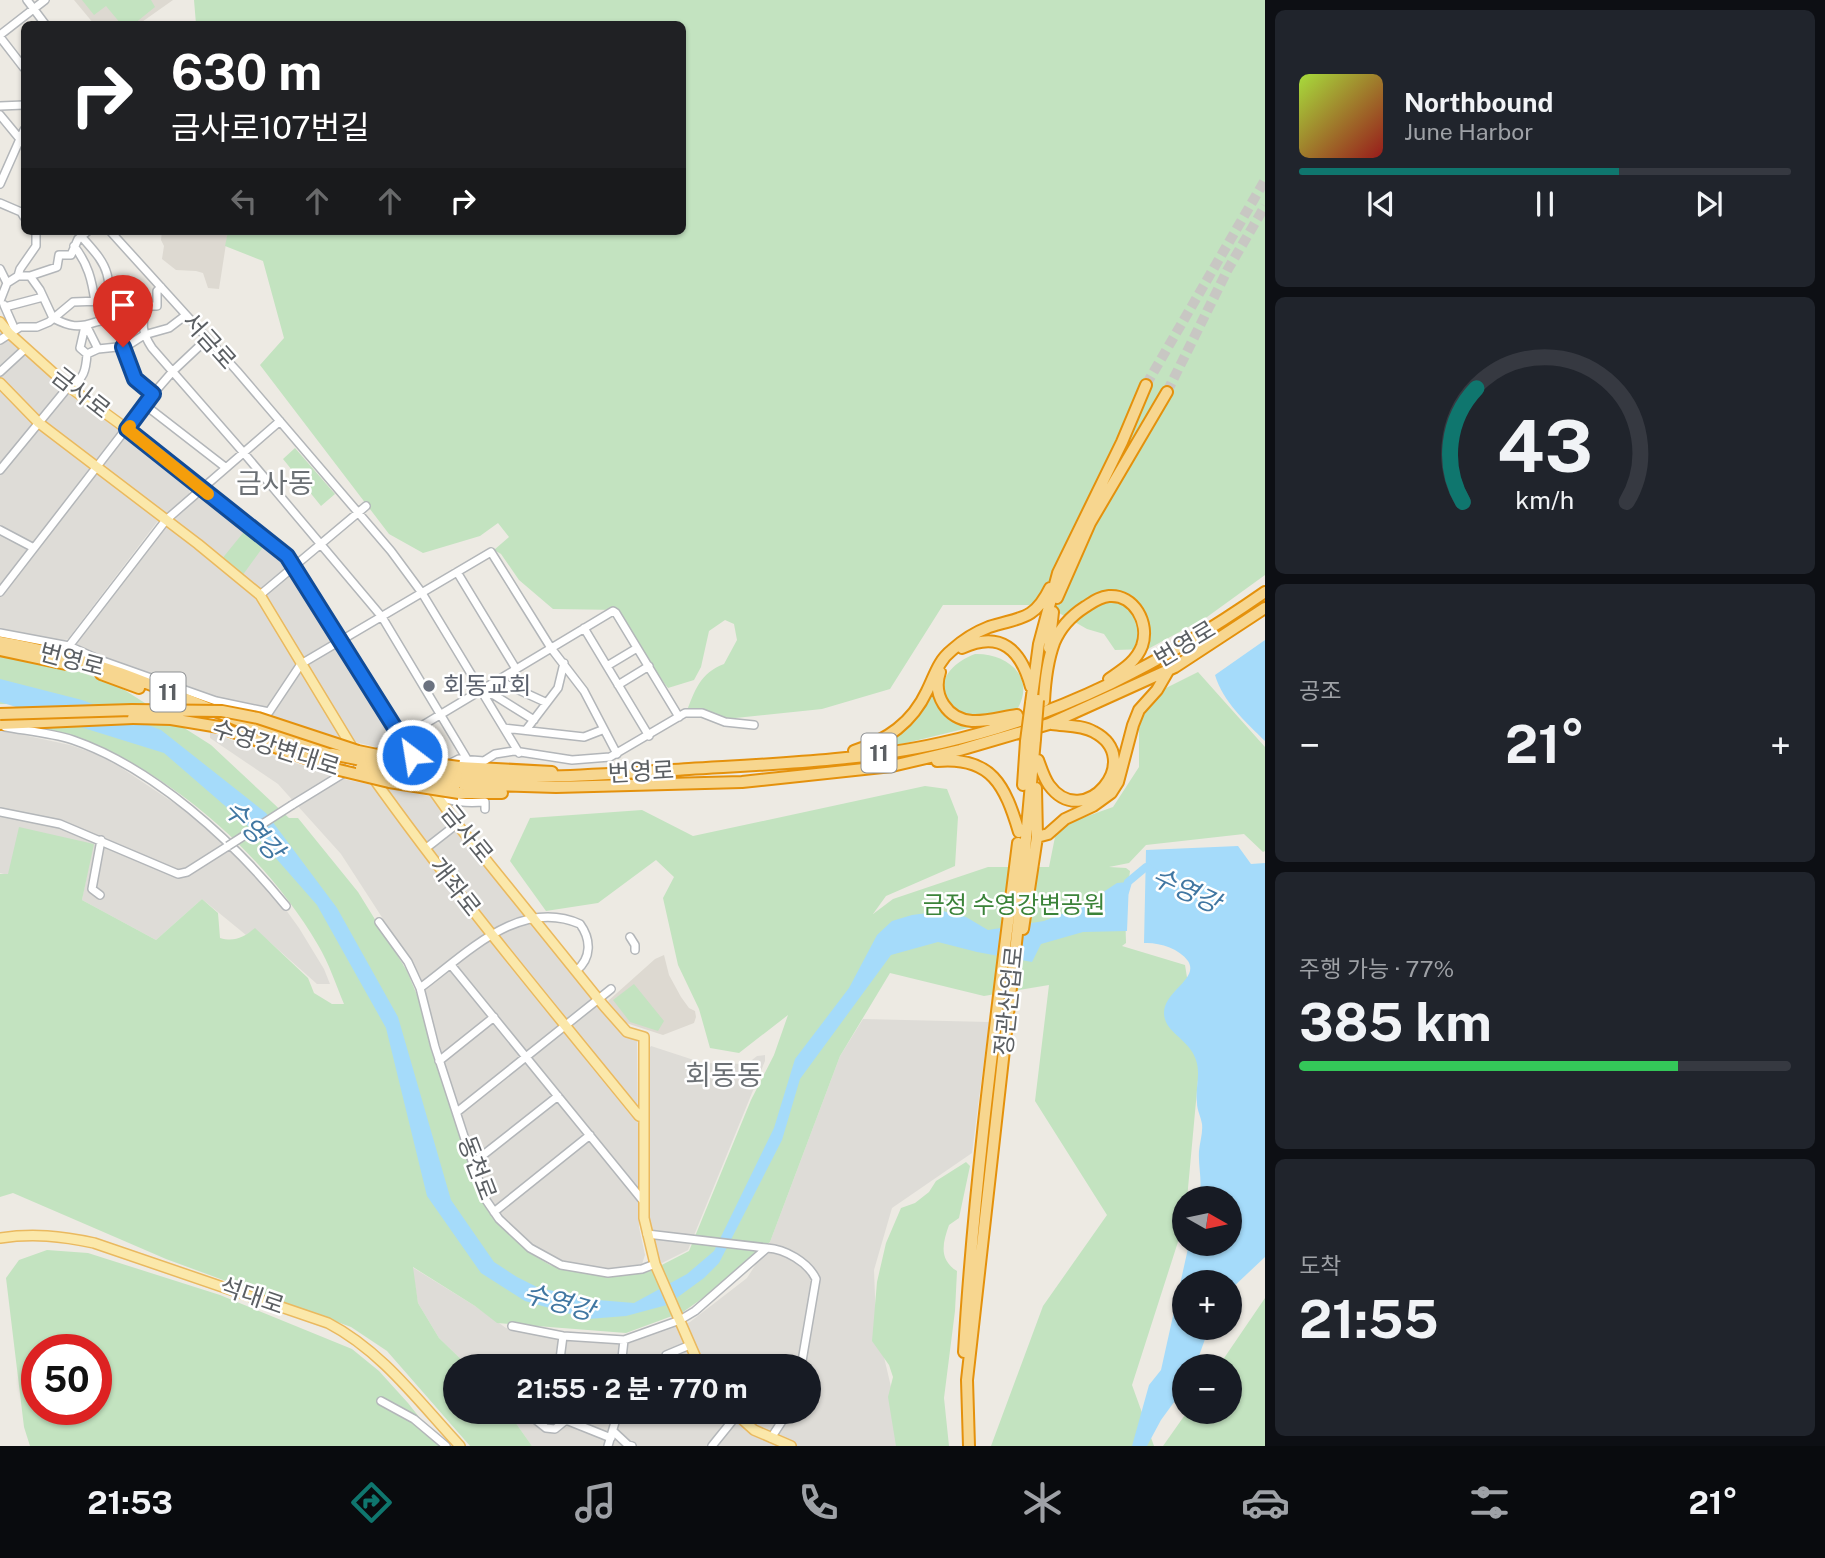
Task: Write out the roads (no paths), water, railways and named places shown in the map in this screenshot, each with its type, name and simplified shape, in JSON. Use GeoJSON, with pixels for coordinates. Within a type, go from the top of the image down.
{"type":"FeatureCollection","features":[{"type":"Feature","properties":{"kind":"highway"},"geometry":{"type":"LineString","coordinates":[[835,757],[883,740],[901,727],[915,712],[936,667],[949,652],[977,633],[1021,620],[1034,610],[1058,573],[1122,442],[1146,385]]}},
{"type":"Feature","properties":{"kind":"highway"},"geometry":{"type":"LineString","coordinates":[[964,1446],[961,1397],[1045,644],[1059,594],[1090,523],[1167,392]]}},
{"type":"Feature","properties":{"kind":"highway"},"geometry":{"type":"LineString","coordinates":[[1038,701],[1039,644],[1058,573]]}},
{"type":"Feature","properties":{"kind":"highway","name":"번영로"},"geometry":{"type":"LineString","coordinates":[[596,781],[908,750],[944,742],[1009,723],[1038,701],[1084,696],[1176,650],[1265,592]]}},
{"type":"Feature","properties":{"kind":"highway"},"geometry":{"type":"LineString","coordinates":[[1038,701],[1054,643],[1063,626],[1099,598],[1124,598],[1136,607],[1142,619],[1142,645],[1128,666],[1084,696]]}},
{"type":"Feature","properties":{"kind":"highway","name":"번영로"},"geometry":{"type":"LineString","coordinates":[[596,781],[742,782],[892,766],[960,750],[1049,724],[1168,671],[1265,608]]}},
{"type":"Feature","properties":{"kind":"highway"},"geometry":{"type":"LineString","coordinates":[[1046,675],[1053,612]]}},
{"type":"Feature","properties":{"kind":"highway"},"geometry":{"type":"LineString","coordinates":[[985,641],[1003,645],[1015,652],[1024,665],[1038,701],[981,720],[962,719],[955,716],[942,702],[937,684],[942,666],[950,656],[971,643],[985,641]]}},
{"type":"Feature","properties":{"kind":"highway","name":"번영로"},"geometry":{"type":"LineString","coordinates":[[0,642],[53,653],[119,673],[331,757],[397,776],[459,773]]}},
{"type":"Feature","properties":{"kind":"highway","name":"번영로"},"geometry":{"type":"LineString","coordinates":[[0,650],[94,672],[170,699],[296,751],[331,757]]}},
{"type":"Feature","properties":{"kind":"highway"},"geometry":{"type":"LineString","coordinates":[[1037,837],[1048,834],[1065,819],[1093,806],[1111,793],[1118,782],[1139,710],[1157,690],[1168,671]]}},
{"type":"Feature","properties":{"kind":"highway"},"geometry":{"type":"LineString","coordinates":[[0,719],[238,713],[358,751],[459,773],[534,794],[596,781]]}},
{"type":"Feature","properties":{"kind":"highway","name":"수영강변대로"},"geometry":{"type":"LineString","coordinates":[[132,714],[219,727],[339,770],[389,782],[459,773]]}},
{"type":"Feature","properties":{"kind":"highway"},"geometry":{"type":"LineString","coordinates":[[1034,739],[1038,760],[1047,783],[1055,792],[1065,798],[1077,800],[1099,793],[1108,784],[1114,762],[1105,740],[1085,728],[1049,724]]}},
{"type":"Feature","properties":{"kind":"highway"},"geometry":{"type":"LineString","coordinates":[[892,766],[956,760],[973,764],[990,774],[1003,788],[1022,833]]}},
{"type":"Feature","properties":{"kind":"highway"},"geometry":{"type":"LineString","coordinates":[[1012,968],[1026,920],[1037,837],[1038,760]]}},
{"type":"Feature","properties":{"kind":"highway"},"geometry":{"type":"LineString","coordinates":[[459,773],[596,781]]}},
{"type":"Feature","properties":{"kind":"highway","name":"정관산업로"},"geometry":{"type":"LineString","coordinates":[[1003,1005],[1012,968],[1022,833]]}},
{"type":"Feature","properties":{"kind":"highway"},"geometry":{"type":"LineString","coordinates":[[969,1446],[967,1380],[974,1284]]}},
{"type":"Feature","properties":{"kind":"main road","name":"금사로"},"geometry":{"type":"LineString","coordinates":[[0,322],[69,386],[287,556],[435,794],[457,824],[627,1032],[643,1037],[644,1117]]}},
{"type":"Feature","properties":{"kind":"main road","name":"개좌로"},"geometry":{"type":"LineString","coordinates":[[0,383],[39,423],[260,595],[350,744],[425,849],[639,1116],[644,1117]]}},
{"type":"Feature","properties":{"kind":"main road"},"geometry":{"type":"LineString","coordinates":[[644,1117],[644,1202],[647,1234],[656,1265],[694,1354]]}},
{"type":"Feature","properties":{"kind":"main road","name":"석대로"},"geometry":{"type":"LineString","coordinates":[[0,1238],[55,1235],[94,1243],[328,1323],[351,1335],[384,1363],[460,1446]]}},
{"type":"Feature","properties":{"kind":"main road"},"geometry":{"type":"LineString","coordinates":[[747,1424],[754,1430],[791,1446]]}},
{"type":"Feature","properties":{"kind":"street"},"geometry":{"type":"LineString","coordinates":[[27,0],[43,21]]}},
{"type":"Feature","properties":{"kind":"street"},"geometry":{"type":"LineString","coordinates":[[21,64],[0,36],[45,0]]}},
{"type":"Feature","properties":{"kind":"street"},"geometry":{"type":"LineString","coordinates":[[0,106],[21,105]]}},
{"type":"Feature","properties":{"kind":"street"},"geometry":{"type":"LineString","coordinates":[[0,115],[21,141]]}},
{"type":"Feature","properties":{"kind":"street"},"geometry":{"type":"LineString","coordinates":[[0,184],[21,144]]}},
{"type":"Feature","properties":{"kind":"street"},"geometry":{"type":"LineString","coordinates":[[0,204],[21,212]]}},
{"type":"Feature","properties":{"kind":"street"},"geometry":{"type":"LineString","coordinates":[[18,276],[36,246],[36,235]]}},
{"type":"Feature","properties":{"kind":"street"},"geometry":{"type":"LineString","coordinates":[[7,283],[18,276],[30,276],[57,267],[59,255],[71,255],[74,246],[83,235]]}},
{"type":"Feature","properties":{"kind":"street"},"geometry":{"type":"LineString","coordinates":[[85,235],[102,260],[108,277],[107,283],[118,304],[117,315]]}},
{"type":"Feature","properties":{"kind":"street","name":"서금로"},"geometry":{"type":"LineString","coordinates":[[114,235],[280,421],[391,551],[422,593],[519,753]]}},
{"type":"Feature","properties":{"kind":"street"},"geometry":{"type":"LineString","coordinates":[[74,246],[85,260],[92,280],[95,302]]}},
{"type":"Feature","properties":{"kind":"street"},"geometry":{"type":"LineString","coordinates":[[0,269],[7,283],[2,303],[12,331]]}},
{"type":"Feature","properties":{"kind":"street"},"geometry":{"type":"LineString","coordinates":[[30,276],[53,318],[65,324],[86,327],[98,321],[110,320],[117,315],[142,319]]}},
{"type":"Feature","properties":{"kind":"street"},"geometry":{"type":"LineString","coordinates":[[161,287],[157,291],[157,306],[147,306],[142,319],[144,335],[152,348],[382,617],[440,714],[459,773]]}},
{"type":"Feature","properties":{"kind":"street"},"geometry":{"type":"LineString","coordinates":[[0,340],[20,327],[37,327],[73,302],[95,302],[129,292]]}},
{"type":"Feature","properties":{"kind":"street"},"geometry":{"type":"LineString","coordinates":[[2,303],[43,297]]}},
{"type":"Feature","properties":{"kind":"street"},"geometry":{"type":"LineString","coordinates":[[65,324],[68,307]]}},
{"type":"Feature","properties":{"kind":"street"},"geometry":{"type":"LineString","coordinates":[[87,354],[98,349],[123,347],[144,335],[169,328],[186,315]]}},
{"type":"Feature","properties":{"kind":"street"},"geometry":{"type":"LineString","coordinates":[[86,327],[98,349]]}},
{"type":"Feature","properties":{"kind":"street"},"geometry":{"type":"LineString","coordinates":[[86,327],[80,348],[87,354]]}},
{"type":"Feature","properties":{"kind":"street"},"geometry":{"type":"LineString","coordinates":[[0,592],[153,394],[207,339]]}},
{"type":"Feature","properties":{"kind":"street"},"geometry":{"type":"LineString","coordinates":[[123,347],[135,379],[153,394]]}},
{"type":"Feature","properties":{"kind":"street"},"geometry":{"type":"LineString","coordinates":[[0,372],[26,348]]}},
{"type":"Feature","properties":{"kind":"street"},"geometry":{"type":"LineString","coordinates":[[0,470],[69,386],[78,382],[86,372],[87,354]]}},
{"type":"Feature","properties":{"kind":"street"},"geometry":{"type":"LineString","coordinates":[[145,405],[225,467]]}},
{"type":"Feature","properties":{"kind":"street"},"geometry":{"type":"LineString","coordinates":[[69,646],[166,520],[280,421]]}},
{"type":"Feature","properties":{"kind":"street"},"geometry":{"type":"LineString","coordinates":[[260,595],[366,506]]}},
{"type":"Feature","properties":{"kind":"street"},"geometry":{"type":"LineString","coordinates":[[0,530],[34,548]]}},
{"type":"Feature","properties":{"kind":"street"},"geometry":{"type":"LineString","coordinates":[[0,634],[69,646],[100,660],[216,701],[269,712],[301,664],[491,552],[551,648],[584,691],[602,730],[617,754]]}},
{"type":"Feature","properties":{"kind":"street"},"geometry":{"type":"LineString","coordinates":[[457,572],[516,669]]}},
{"type":"Feature","properties":{"kind":"street"},"geometry":{"type":"LineString","coordinates":[[0,812],[60,824],[178,874],[187,872],[401,736],[613,611],[680,717]]}},
{"type":"Feature","properties":{"kind":"street"},"geometry":{"type":"LineString","coordinates":[[584,628],[649,736]]}},
{"type":"Feature","properties":{"kind":"street"},"geometry":{"type":"LineString","coordinates":[[607,666],[637,648]]}},
{"type":"Feature","properties":{"kind":"street"},"geometry":{"type":"LineString","coordinates":[[526,730],[558,688],[564,663]]}},
{"type":"Feature","properties":{"kind":"street"},"geometry":{"type":"LineString","coordinates":[[618,685],[649,666]]}},
{"type":"Feature","properties":{"kind":"street"},"geometry":{"type":"LineString","coordinates":[[497,680],[545,702]]}},
{"type":"Feature","properties":{"kind":"street"},"geometry":{"type":"LineString","coordinates":[[482,690],[534,720]]}},
{"type":"Feature","properties":{"kind":"street"},"geometry":{"type":"LineString","coordinates":[[419,767],[459,773],[504,752],[572,760],[617,754],[685,713],[702,713],[724,722],[754,725]]}},
{"type":"Feature","properties":{"kind":"street"},"geometry":{"type":"LineString","coordinates":[[0,719],[99,751],[140,774],[204,820],[257,870],[286,906]]}},
{"type":"Feature","properties":{"kind":"street"},"geometry":{"type":"LineString","coordinates":[[504,728],[584,737],[602,730]]}},
{"type":"Feature","properties":{"kind":"street"},"geometry":{"type":"LineString","coordinates":[[349,770],[350,744]]}},
{"type":"Feature","properties":{"kind":"street"},"geometry":{"type":"LineString","coordinates":[[438,769],[435,794],[445,800],[485,803],[485,808]]}},
{"type":"Feature","properties":{"kind":"street"},"geometry":{"type":"LineString","coordinates":[[425,849],[457,824]]}},
{"type":"Feature","properties":{"kind":"street"},"geometry":{"type":"LineString","coordinates":[[100,895],[92,889],[101,840]]}},
{"type":"Feature","properties":{"kind":"street"},"geometry":{"type":"LineString","coordinates":[[420,988],[491,934],[533,916],[554,917],[580,924],[588,939],[589,948],[576,971]]}},
{"type":"Feature","properties":{"kind":"street","name":"동천로"},"geometry":{"type":"LineString","coordinates":[[379,922],[408,962],[420,988],[439,1061],[483,1191],[494,1212],[530,1248],[561,1265],[608,1273],[656,1265]]}},
{"type":"Feature","properties":{"kind":"street"},"geometry":{"type":"LineString","coordinates":[[630,937],[635,944],[635,950]]}},
{"type":"Feature","properties":{"kind":"street"},"geometry":{"type":"LineString","coordinates":[[451,965],[644,1202]]}},
{"type":"Feature","properties":{"kind":"street"},"geometry":{"type":"LineString","coordinates":[[457,1112],[611,989]]}},
{"type":"Feature","properties":{"kind":"street"},"geometry":{"type":"LineString","coordinates":[[439,1061],[494,1017]]}},
{"type":"Feature","properties":{"kind":"street"},"geometry":{"type":"LineString","coordinates":[[473,1163],[558,1096]]}},
{"type":"Feature","properties":{"kind":"street"},"geometry":{"type":"LineString","coordinates":[[494,1212],[590,1135]]}},
{"type":"Feature","properties":{"kind":"street"},"geometry":{"type":"LineString","coordinates":[[647,1234],[780,1249],[812,1271],[816,1279],[803,1354]]}},
{"type":"Feature","properties":{"kind":"street"},"geometry":{"type":"LineString","coordinates":[[512,1326],[562,1336],[624,1340],[679,1317],[718,1293],[764,1248]]}},
{"type":"Feature","properties":{"kind":"street"},"geometry":{"type":"LineString","coordinates":[[560,1354],[562,1336]]}},
{"type":"Feature","properties":{"kind":"street"},"geometry":{"type":"LineString","coordinates":[[622,1354],[624,1340]]}},
{"type":"Feature","properties":{"kind":"street"},"geometry":{"type":"LineString","coordinates":[[668,1354],[690,1345]]}},
{"type":"Feature","properties":{"kind":"street"},"geometry":{"type":"LineString","coordinates":[[381,1401],[414,1419],[446,1446]]}},
{"type":"Feature","properties":{"kind":"street"},"geometry":{"type":"LineString","coordinates":[[541,1424],[555,1430],[560,1424]]}},
{"type":"Feature","properties":{"kind":"street"},"geometry":{"type":"LineString","coordinates":[[582,1424],[610,1439],[632,1446]]}},
{"type":"Feature","properties":{"kind":"street"},"geometry":{"type":"LineString","coordinates":[[712,1446],[728,1424]]}},
{"type":"Feature","properties":{"kind":"street"},"geometry":{"type":"LineString","coordinates":[[771,1438],[780,1424]]}},
{"type":"Feature","properties":{"kind":"water"},"geometry":{"type":"Polygon","coordinates":[[[1265,640],[1265,741],[1229,703],[1215,675],[1265,640]]]}},
{"type":"Feature","properties":{"kind":"water","name":"수영강"},"geometry":{"type":"Polygon","coordinates":[[[0,679],[82,700],[161,730],[266,813],[337,908],[398,1017],[451,1200],[494,1262],[539,1288],[598,1300],[634,1303],[687,1274],[714,1251],[774,1128],[795,1059],[849,988],[877,935],[892,921],[943,911],[966,917],[988,930],[1044,921],[1082,906],[1117,883],[1129,882],[1127,931],[1083,932],[1041,944],[1032,962],[938,942],[891,955],[800,1079],[782,1140],[719,1263],[704,1278],[667,1305],[626,1316],[588,1319],[525,1301],[481,1273],[427,1196],[386,1028],[317,905],[246,824],[164,753],[0,702],[0,679]]]}},
{"type":"Feature","properties":{"kind":"water"},"geometry":{"type":"Polygon","coordinates":[[[1238,846],[1251,864],[1265,863],[1265,1257],[1242,1279],[1242,1270],[1183,1270],[1186,1256],[1242,1256],[1242,1186],[1201,1186],[1199,1151],[1202,1127],[1197,1106],[1196,1060],[1190,1049],[1169,1027],[1164,1012],[1166,1003],[1184,982],[1190,968],[1184,956],[1174,949],[1144,943],[1146,850],[1238,846]]]}},
{"type":"Feature","properties":{"kind":"water"},"geometry":{"type":"Polygon","coordinates":[[[1172,1320],[1172,1340],[1205,1340],[1200,1354],[1172,1354],[1172,1405],[1147,1446],[1132,1446],[1149,1385],[1161,1370],[1172,1320]]]}},
{"type":"Feature","properties":{"kind":"waterway","name":"수영강"},"geometry":{"type":"LineString","coordinates":[[1125,892],[1128,882],[1146,867],[1154,872]]}},
{"type":"Feature","properties":{"kind":"tunnel"},"geometry":{"type":"LineString","coordinates":[[1146,385],[1265,180]]}},
{"type":"Feature","properties":{"kind":"tunnel"},"geometry":{"type":"LineString","coordinates":[[1167,392],[1228,269],[1265,206]]}},
{"type":"Feature","properties":{"kind":"place","name":"회동교회"},"geometry":{"type":"Point","coordinates":[429,686]}},
{"type":"Feature","properties":{"kind":"district","name":"금사동"},"geometry":{"type":"Point","coordinates":[275,483]}},
{"type":"Feature","properties":{"kind":"district","name":"회동동"},"geometry":{"type":"Point","coordinates":[724,1075]}},
{"type":"Feature","properties":{"kind":"park label","name":"금정 수영강변공원"},"geometry":{"type":"Point","coordinates":[1014,905]}}]}
